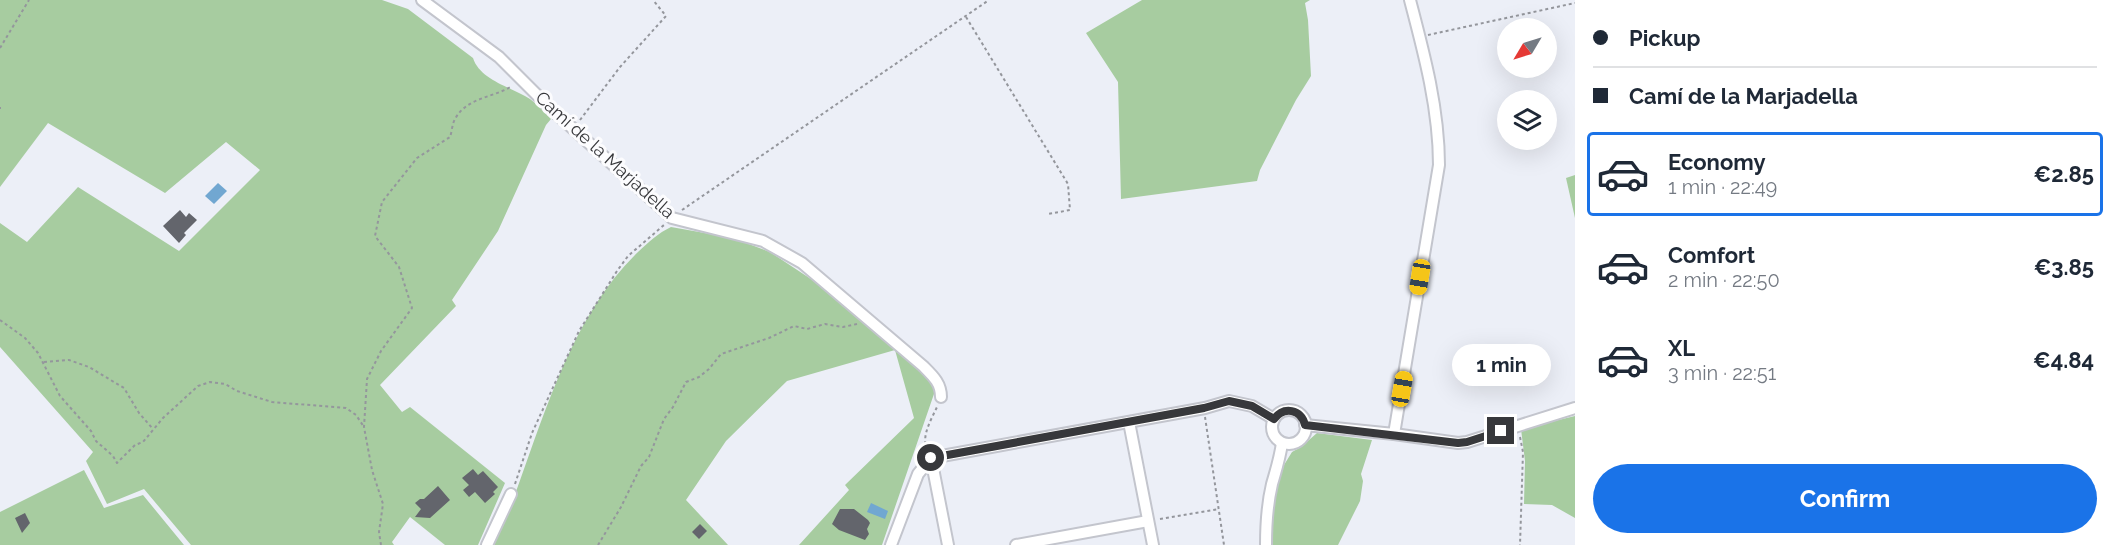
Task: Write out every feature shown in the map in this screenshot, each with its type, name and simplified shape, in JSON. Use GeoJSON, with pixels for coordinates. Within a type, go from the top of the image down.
{"type":"FeatureCollection","features":[{"type":"Feature","properties":{"kind":"street","name":"Camí de la Marjadella"},"geometry":{"type":"LineString","coordinates":[[422,0],[499,57],[573,129],[672,218],[763,241],[802,263],[894,340],[936,379],[941,388],[941,397]]}},
{"type":"Feature","properties":{"kind":"street"},"geometry":{"type":"LineString","coordinates":[[1394,434],[1439,165],[1431,85],[1410,0]]}},
{"type":"Feature","properties":{"kind":"street"},"geometry":{"type":"LineString","coordinates":[[891,545],[918,474],[927,461],[1204,408],[1229,401],[1252,406],[1274,419]]}},
{"type":"Feature","properties":{"kind":"street"},"geometry":{"type":"LineString","coordinates":[[1305,425],[1458,443],[1575,408]]}},
{"type":"Feature","properties":{"kind":"street"},"geometry":{"type":"LineString","coordinates":[[1292,411],[1301,416],[1305,425],[1304,435],[1300,440],[1291,444],[1282,443],[1272,429],[1274,419],[1282,412],[1292,411]]}},
{"type":"Feature","properties":{"kind":"street"},"geometry":{"type":"LineString","coordinates":[[1129,422],[1153,520],[1153,545]]}},
{"type":"Feature","properties":{"kind":"street"},"geometry":{"type":"LineString","coordinates":[[1266,545],[1266,520],[1282,443]]}},
{"type":"Feature","properties":{"kind":"street"},"geometry":{"type":"LineString","coordinates":[[927,461],[948,545]]}},
{"type":"Feature","properties":{"kind":"street"},"geometry":{"type":"LineString","coordinates":[[488,545],[511,494]]}},
{"type":"Feature","properties":{"kind":"street"},"geometry":{"type":"LineString","coordinates":[[1016,545],[1072,540],[1153,520]]}},
{"type":"Feature","properties":{"kind":"path"},"geometry":{"type":"LineString","coordinates":[[0,48],[30,0]]}},
{"type":"Feature","properties":{"kind":"path"},"geometry":{"type":"LineString","coordinates":[[573,129],[620,67],[666,16],[653,0]]}},
{"type":"Feature","properties":{"kind":"path"},"geometry":{"type":"LineString","coordinates":[[511,494],[532,434],[579,331],[628,256],[672,218],[989,0]]}},
{"type":"Feature","properties":{"kind":"path"},"geometry":{"type":"LineString","coordinates":[[1420,37],[1575,3]]}},
{"type":"Feature","properties":{"kind":"path"},"geometry":{"type":"LineString","coordinates":[[966,17],[1068,184],[1070,210],[1048,214]]}},
{"type":"Feature","properties":{"kind":"path"},"geometry":{"type":"LineString","coordinates":[[381,545],[379,532],[382,504],[372,470],[364,427],[367,379],[381,351],[412,308],[399,267],[375,236],[382,202],[417,158],[450,137],[455,119],[471,102],[503,91],[522,80]]}},
{"type":"Feature","properties":{"kind":"path"},"geometry":{"type":"LineString","coordinates":[[598,545],[621,507],[641,465],[649,457],[664,419],[686,382],[699,377],[722,354],[769,338],[794,326],[807,329],[825,324],[843,327],[855,325],[867,319]]}},
{"type":"Feature","properties":{"kind":"path"},"geometry":{"type":"LineString","coordinates":[[0,320],[25,338],[44,362],[60,396],[117,463],[135,446],[143,442],[153,429],[198,386],[210,382],[225,384],[237,392],[272,402],[346,408],[356,415],[364,427]]}},
{"type":"Feature","properties":{"kind":"path"},"geometry":{"type":"LineString","coordinates":[[44,362],[69,360],[90,367],[124,388],[139,413],[153,429]]}},
{"type":"Feature","properties":{"kind":"path"},"geometry":{"type":"LineString","coordinates":[[927,461],[926,434],[941,397]]}},
{"type":"Feature","properties":{"kind":"path"},"geometry":{"type":"LineString","coordinates":[[1204,408],[1224,545]]}},
{"type":"Feature","properties":{"kind":"path"},"geometry":{"type":"LineString","coordinates":[[1517,426],[1523,452],[1520,545]]}},
{"type":"Feature","properties":{"kind":"path"},"geometry":{"type":"LineString","coordinates":[[1153,520],[1219,509]]}},
{"type":"Feature","properties":{"kind":"green space"},"geometry":{"type":"Polygon","coordinates":[[[0,0],[382,0],[408,9],[473,58],[482,72],[530,99],[551,119],[546,125],[498,231],[452,300],[456,306],[380,385],[402,412],[410,407],[505,483],[478,545],[445,545],[410,517],[392,542],[394,545],[191,545],[144,489],[107,504],[86,461],[93,452],[0,347],[0,223],[27,242],[78,187],[179,251],[260,170],[226,142],[165,193],[48,123],[0,187],[0,0]]]}},
{"type":"Feature","properties":{"kind":"green space"},"geometry":{"type":"Polygon","coordinates":[[[1142,0],[1310,0],[1305,3],[1311,76],[1260,170],[1257,181],[1121,199],[1118,82],[1086,33],[1142,0]]]}},
{"type":"Feature","properties":{"kind":"green space"},"geometry":{"type":"Polygon","coordinates":[[[1575,175],[1575,218],[1566,178],[1575,175]]]}},
{"type":"Feature","properties":{"kind":"green space"},"geometry":{"type":"Polygon","coordinates":[[[671,227],[733,238],[770,252],[823,287],[895,350],[787,381],[726,441],[686,500],[728,545],[494,545],[552,393],[580,331],[616,276],[638,252],[671,227]]]}},
{"type":"Feature","properties":{"kind":"green space"},"geometry":{"type":"Polygon","coordinates":[[[895,350],[921,369],[934,385],[935,391],[882,545],[799,545],[849,490],[845,485],[914,418],[895,350]]]}},
{"type":"Feature","properties":{"kind":"green space"},"geometry":{"type":"Polygon","coordinates":[[[1575,416],[1575,518],[1552,505],[1524,504],[1525,461],[1521,429],[1575,416]]]}},
{"type":"Feature","properties":{"kind":"green space"},"geometry":{"type":"Polygon","coordinates":[[[1317,433],[1372,440],[1361,474],[1363,481],[1360,501],[1338,545],[1271,545],[1274,499],[1284,465],[1292,452],[1317,433]]]}},
{"type":"Feature","properties":{"kind":"green space"},"geometry":{"type":"Polygon","coordinates":[[[84,470],[104,508],[143,495],[184,545],[0,545],[0,512],[84,470]]]}},
{"type":"Feature","properties":{"kind":"water"},"geometry":{"type":"Polygon","coordinates":[[[218,183],[227,191],[214,204],[205,196],[218,183]]]}},
{"type":"Feature","properties":{"kind":"water"},"geometry":{"type":"Polygon","coordinates":[[[871,503],[888,511],[885,519],[867,512],[871,503]]]}},
{"type":"Feature","properties":{"kind":"building"},"geometry":{"type":"Polygon","coordinates":[[[180,210],[186,217],[189,213],[197,220],[184,233],[186,235],[179,243],[163,226],[180,210]]]}},
{"type":"Feature","properties":{"kind":"building"},"geometry":{"type":"Polygon","coordinates":[[[473,469],[478,475],[483,471],[498,487],[493,492],[495,494],[485,503],[475,492],[469,497],[463,490],[469,485],[462,478],[473,469]]]}},
{"type":"Feature","properties":{"kind":"building"},"geometry":{"type":"Polygon","coordinates":[[[438,486],[450,500],[430,518],[415,517],[421,509],[415,503],[424,499],[438,486]]]}},
{"type":"Feature","properties":{"kind":"building"},"geometry":{"type":"Polygon","coordinates":[[[840,509],[854,509],[868,520],[869,534],[865,540],[839,530],[832,524],[840,509]]]}},
{"type":"Feature","properties":{"kind":"building"},"geometry":{"type":"Polygon","coordinates":[[[25,513],[30,523],[22,533],[15,518],[25,513]]]}},
{"type":"Feature","properties":{"kind":"building"},"geometry":{"type":"Polygon","coordinates":[[[700,524],[707,531],[699,539],[692,532],[700,524]]]}},
{"type":"Feature","properties":{"kind":"route"},"geometry":{"type":"LineString","coordinates":[[931,458],[1204,408],[1229,401],[1252,406],[1274,419],[1282,412],[1292,411],[1301,416],[1305,425],[1458,443],[1501,431]]}}]}
